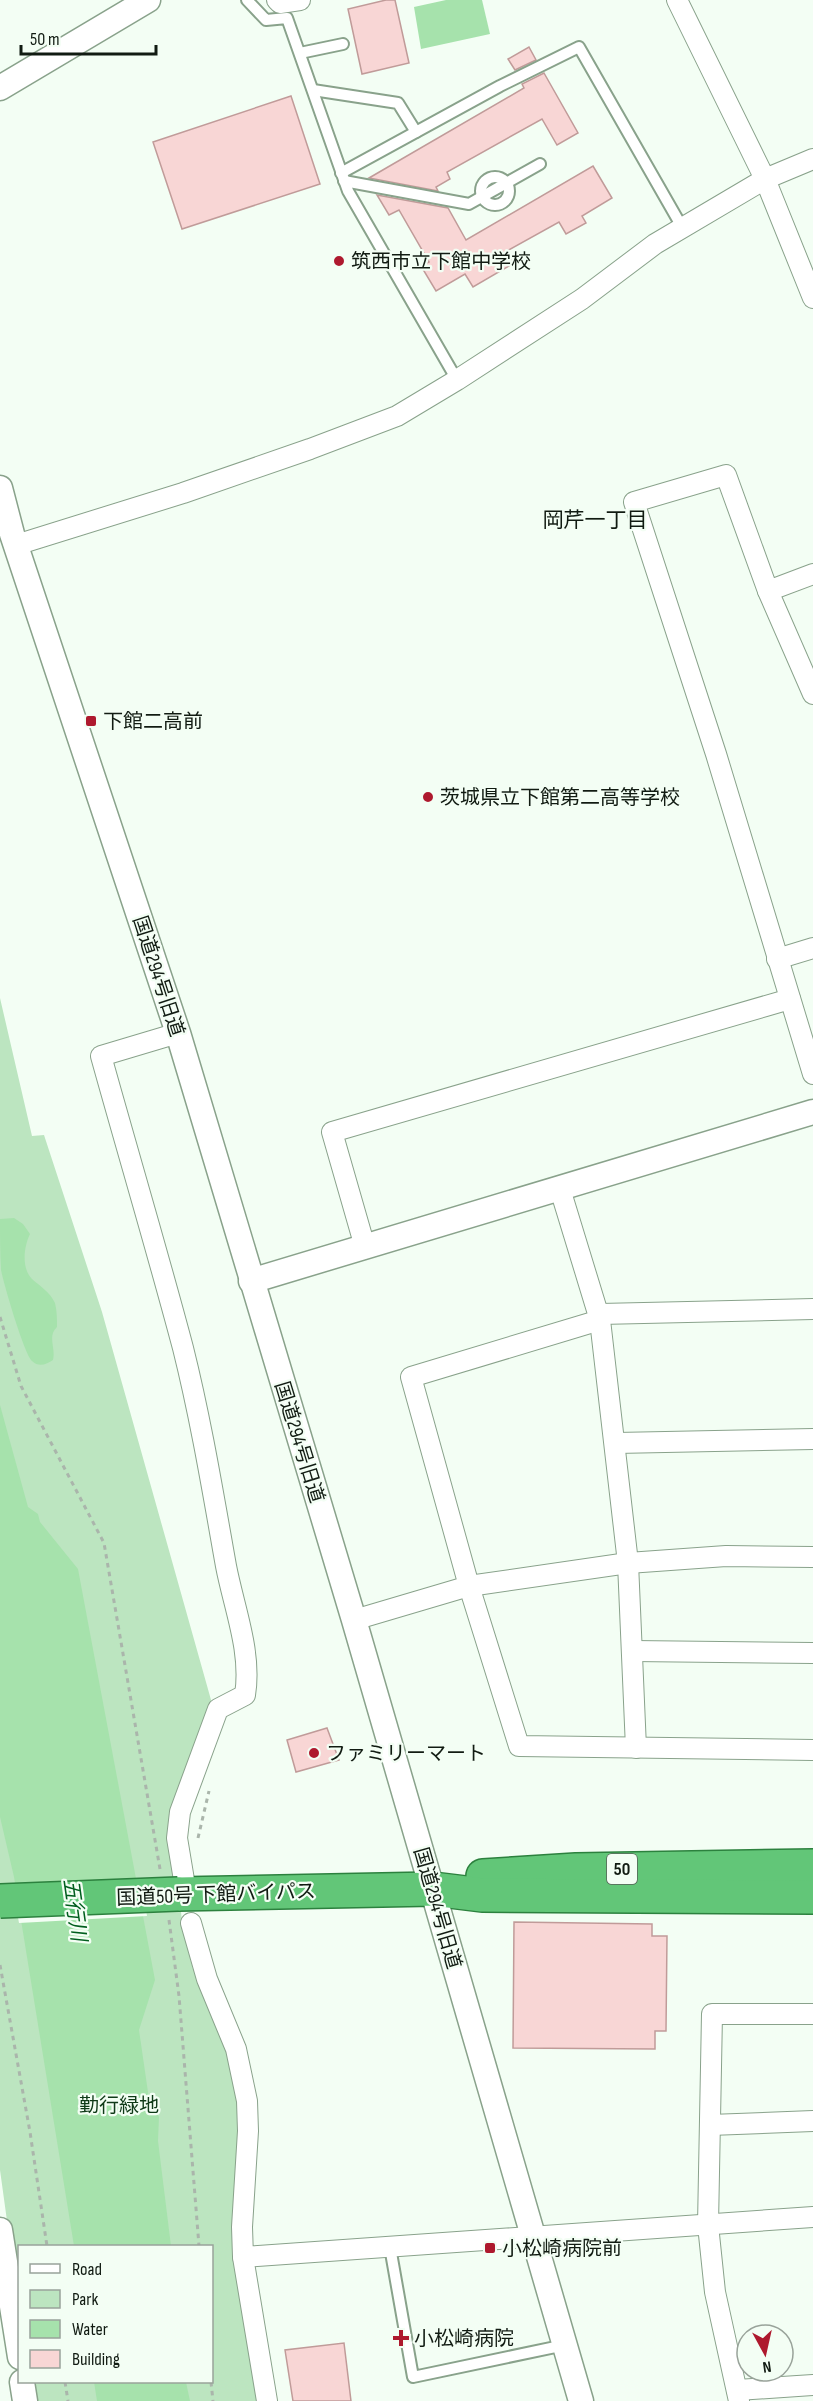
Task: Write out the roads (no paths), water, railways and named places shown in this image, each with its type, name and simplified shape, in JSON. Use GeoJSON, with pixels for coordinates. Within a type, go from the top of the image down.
{"type":"FeatureCollection","features":[{"type":"Feature","properties":{"kind":"highway","name":"国道50号 下館バイパス"},"geometry":{"type":"LineString","coordinates":[[433,1889],[477,1876],[554,1871],[813,1866]]}},
{"type":"Feature","properties":{"kind":"highway","name":"国道50号 下館バイパス"},"geometry":{"type":"LineString","coordinates":[[0,1900],[433,1889],[482,1895],[813,1897]]}},
{"type":"Feature","properties":{"kind":"street"},"geometry":{"type":"LineString","coordinates":[[0,88],[148,0]]}},
{"type":"Feature","properties":{"kind":"street"},"geometry":{"type":"LineString","coordinates":[[277,0],[280,3],[300,0]]}},
{"type":"Feature","properties":{"kind":"street"},"geometry":{"type":"LineString","coordinates":[[677,0],[765,179],[804,252],[813,298]]}},
{"type":"Feature","properties":{"kind":"street"},"geometry":{"type":"LineString","coordinates":[[9,538],[183,493],[398,416],[582,299],[655,244],[682,227],[765,179],[813,159]]}},
{"type":"Feature","properties":{"kind":"street"},"geometry":{"type":"LineString","coordinates":[[813,694],[768,591],[726,475],[634,502],[716,754],[813,1074]]}},
{"type":"Feature","properties":{"kind":"street","name":"国道294号旧道"},"geometry":{"type":"LineString","coordinates":[[0,488],[9,538],[178,1033],[354,1620],[581,2401]]}},
{"type":"Feature","properties":{"kind":"street"},"geometry":{"type":"LineString","coordinates":[[768,591],[813,574]]}},
{"type":"Feature","properties":{"kind":"street"},"geometry":{"type":"LineString","coordinates":[[777,959],[813,948]]}},
{"type":"Feature","properties":{"kind":"street"},"geometry":{"type":"LineString","coordinates":[[365,1247],[332,1132],[790,999]]}},
{"type":"Feature","properties":{"kind":"street"},"geometry":{"type":"LineString","coordinates":[[178,1033],[101,1056],[183,1349],[209,1468],[232,1600],[242,1629],[247,1681],[245,1695],[218,1709],[180,1812],[176,1897],[236,2049],[247,2101],[243,2257],[267,2401]]}},
{"type":"Feature","properties":{"kind":"street"},"geometry":{"type":"LineString","coordinates":[[251,1281],[813,1112]]}},
{"type":"Feature","properties":{"kind":"street"},"geometry":{"type":"LineString","coordinates":[[560,1189],[600,1317],[628,1563],[636,1748]]}},
{"type":"Feature","properties":{"kind":"street"},"geometry":{"type":"LineString","coordinates":[[813,1309],[600,1317],[411,1377],[469,1586],[519,1746],[813,1750]]}},
{"type":"Feature","properties":{"kind":"street"},"geometry":{"type":"LineString","coordinates":[[616,1443],[813,1439]]}},
{"type":"Feature","properties":{"kind":"street"},"geometry":{"type":"LineString","coordinates":[[354,1620],[469,1586],[628,1563],[726,1556],[813,1557]]}},
{"type":"Feature","properties":{"kind":"street"},"geometry":{"type":"LineString","coordinates":[[633,1651],[813,1653]]}},
{"type":"Feature","properties":{"kind":"street"},"geometry":{"type":"LineString","coordinates":[[813,2014],[712,2014],[708,2225],[715,2292],[738,2396],[813,2385]]}},
{"type":"Feature","properties":{"kind":"street"},"geometry":{"type":"LineString","coordinates":[[710,2126],[813,2121]]}},
{"type":"Feature","properties":{"kind":"street"},"geometry":{"type":"LineString","coordinates":[[243,2257],[813,2217]]}},
{"type":"Feature","properties":{"kind":"street"},"geometry":{"type":"LineString","coordinates":[[0,2230],[18,2344]]}},
{"type":"Feature","properties":{"kind":"street"},"geometry":{"type":"LineString","coordinates":[[22,2383],[25,2401]]}},
{"type":"Feature","properties":{"kind":"lane"},"geometry":{"type":"LineString","coordinates":[[247,0],[266,20],[287,18],[348,191],[457,380]]}},
{"type":"Feature","properties":{"kind":"lane"},"geometry":{"type":"LineString","coordinates":[[300,53],[344,44]]}},
{"type":"Feature","properties":{"kind":"lane"},"geometry":{"type":"LineString","coordinates":[[343,177],[416,132],[579,47],[682,227]]}},
{"type":"Feature","properties":{"kind":"lane"},"geometry":{"type":"LineString","coordinates":[[313,90],[398,103],[416,132]]}},
{"type":"Feature","properties":{"kind":"lane"},"geometry":{"type":"LineString","coordinates":[[343,177],[469,204],[540,164]]}},
{"type":"Feature","properties":{"kind":"lane"},"geometry":{"type":"LineString","coordinates":[[487,174],[506,183],[509,192],[503,206]]}},
{"type":"Feature","properties":{"kind":"lane"},"geometry":{"type":"LineString","coordinates":[[487,174],[503,206]]}},
{"type":"Feature","properties":{"kind":"lane"},"geometry":{"type":"LineString","coordinates":[[487,174],[482,188],[483,197],[489,203],[503,206]]}},
{"type":"Feature","properties":{"kind":"lane"},"geometry":{"type":"LineString","coordinates":[[390,2247],[413,2377],[565,2345]]}},
{"type":"Feature","properties":{"kind":"water"},"geometry":{"type":"Polygon","coordinates":[[[446,0],[482,0],[490,34],[421,49],[414,7],[446,0]]]}},
{"type":"Feature","properties":{"kind":"water"},"geometry":{"type":"Polygon","coordinates":[[[14,1218],[23,1224],[30,1234],[26,1245],[26,1269],[32,1279],[51,1296],[56,1306],[57,1327],[52,1338],[54,1356],[53,1360],[43,1365],[32,1361],[24,1346],[1,1270],[0,1219],[14,1218]]]}},
{"type":"Feature","properties":{"kind":"water","name":"五行川"},"geometry":{"type":"Polygon","coordinates":[[[0,1405],[28,1507],[38,1514],[40,1522],[78,1569],[155,1980],[139,2030],[149,2099],[159,2117],[158,2141],[171,2245],[74,2245],[14,1877],[0,1817],[0,1405]]]}},
{"type":"Feature","properties":{"kind":"water"},"geometry":{"type":"Polygon","coordinates":[[[94,2383],[186,2383],[190,2401],[97,2401],[94,2383]]]}},
{"type":"Feature","properties":{"kind":"place","name":"筑西市立下館中学校"},"geometry":{"type":"Point","coordinates":[339,261]}},
{"type":"Feature","properties":{"kind":"place","name":"下館二高前"},"geometry":{"type":"Point","coordinates":[91,721]}},
{"type":"Feature","properties":{"kind":"place","name":"茨城県立下館第二高等学校"},"geometry":{"type":"Point","coordinates":[428,797]}},
{"type":"Feature","properties":{"kind":"place","name":"ファミリーマート"},"geometry":{"type":"Point","coordinates":[314,1753]}},
{"type":"Feature","properties":{"kind":"place","name":"小松崎病院前"},"geometry":{"type":"Point","coordinates":[490,2248]}},
{"type":"Feature","properties":{"kind":"place","name":"小松崎病院"},"geometry":{"type":"Point","coordinates":[401,2338]}},
{"type":"Feature","properties":{"kind":"district","name":"岡芹一丁目"},"geometry":{"type":"Point","coordinates":[595,520]}},
{"type":"Feature","properties":{"kind":"park label","name":"勤行緑地"},"geometry":{"type":"Point","coordinates":[119,2105]}}]}
